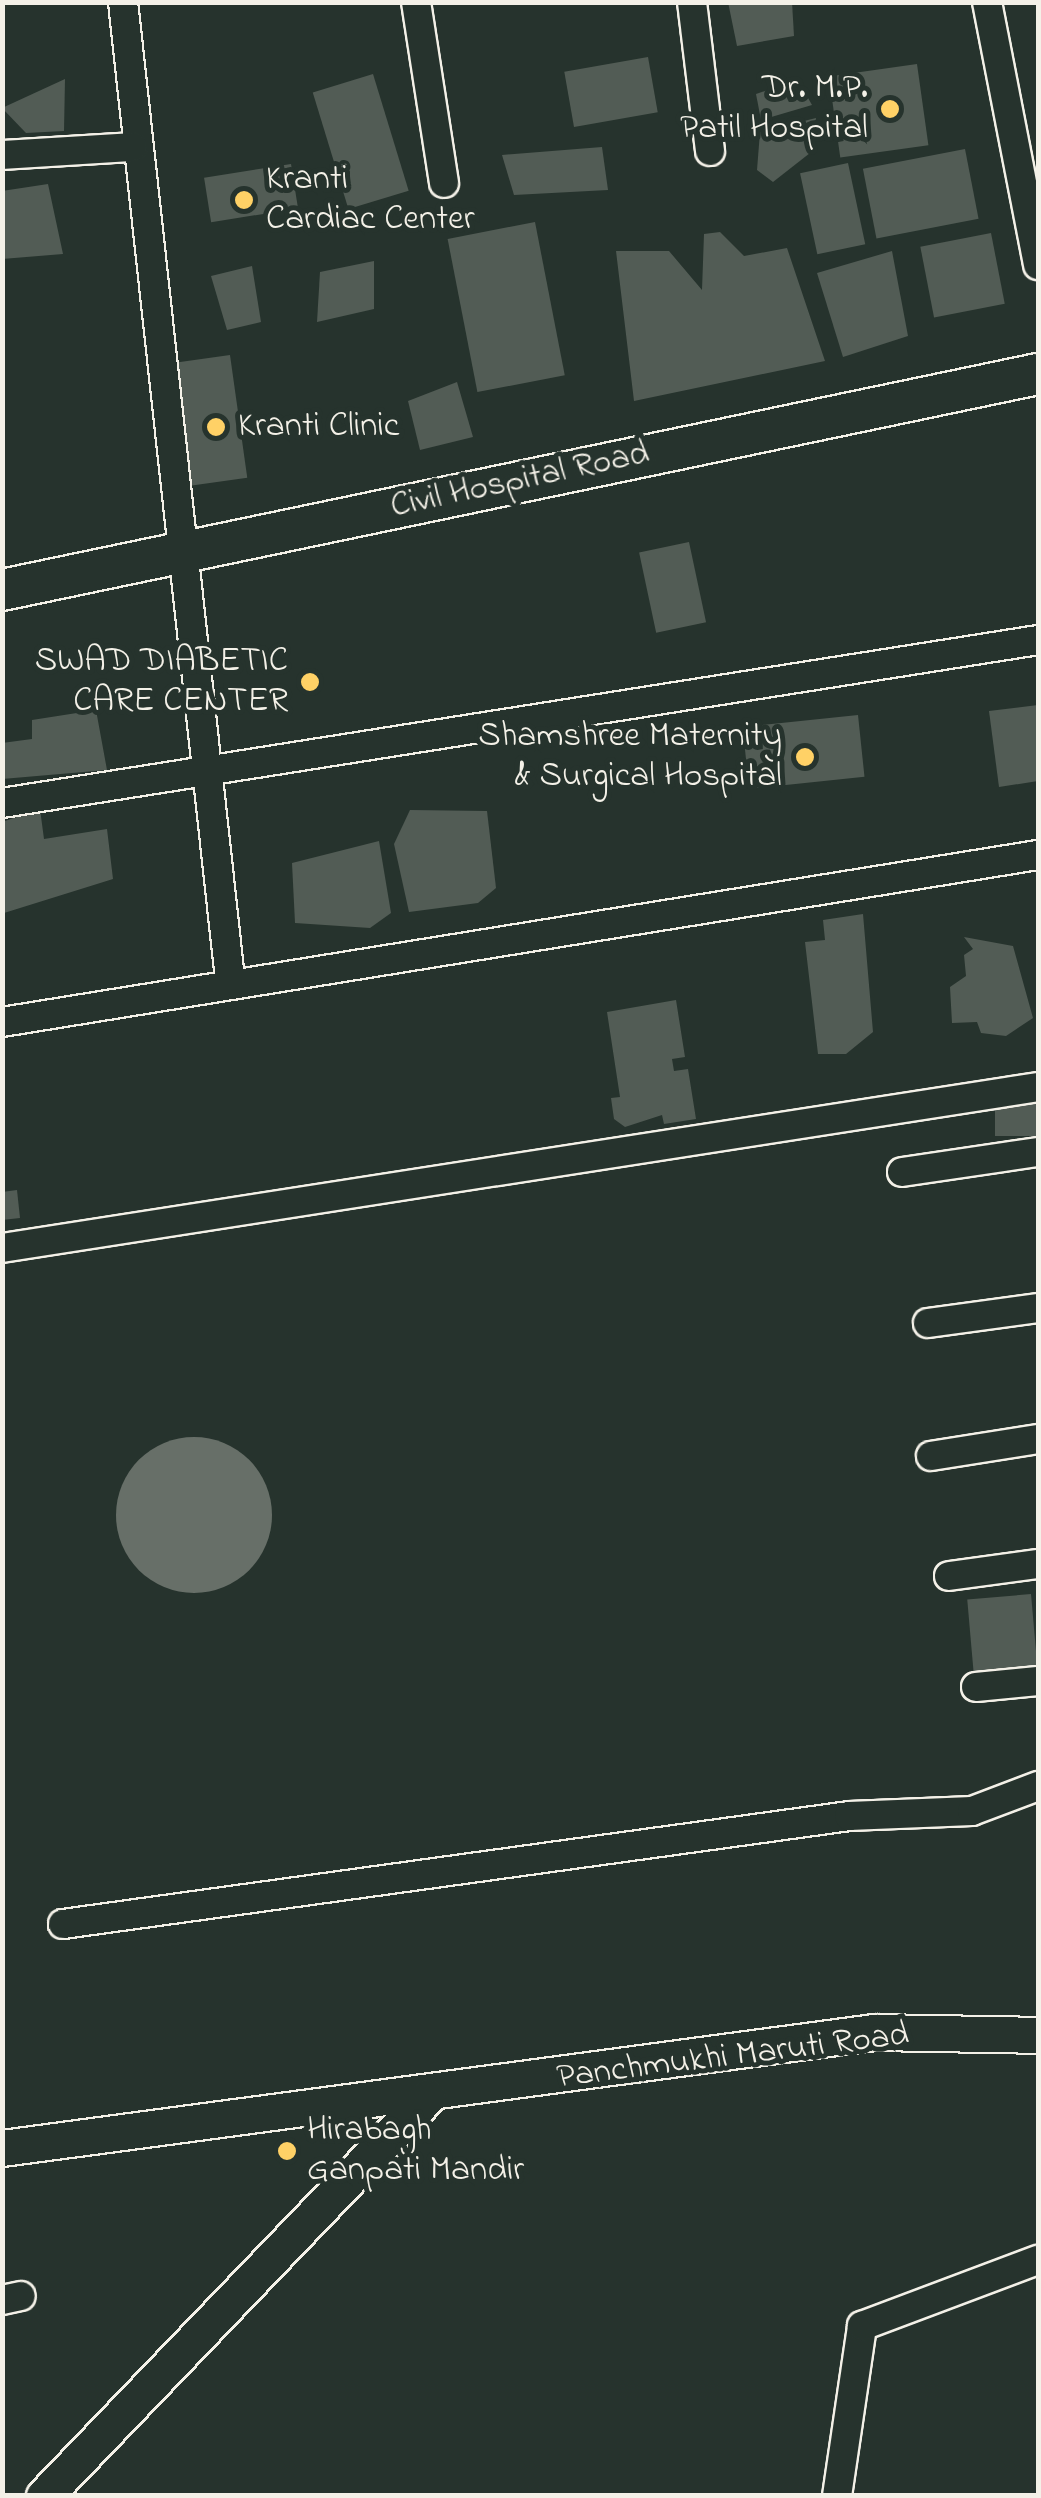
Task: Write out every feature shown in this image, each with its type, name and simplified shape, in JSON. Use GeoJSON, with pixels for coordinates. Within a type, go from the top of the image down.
{"type":"FeatureCollection","features":[{"type":"Feature","properties":{"kind":"main road","name":"Civil Hospital Road"},"geometry":{"type":"LineString","coordinates":[[2,590],[1038,374]]}},
{"type":"Feature","properties":{"kind":"street"},"geometry":{"type":"LineString","coordinates":[[123,2],[133,147],[186,550],[230,979]]}},
{"type":"Feature","properties":{"kind":"street"},"geometry":{"type":"LineString","coordinates":[[416,2],[444,183]]}},
{"type":"Feature","properties":{"kind":"street"},"geometry":{"type":"LineString","coordinates":[[692,2],[710,151]]}},
{"type":"Feature","properties":{"kind":"street"},"geometry":{"type":"LineString","coordinates":[[987,2],[1038,265]]}},
{"type":"Feature","properties":{"kind":"street"},"geometry":{"type":"LineString","coordinates":[[2,155],[133,147]]}},
{"type":"Feature","properties":{"kind":"street"},"geometry":{"type":"LineString","coordinates":[[2,804],[208,767],[1038,640]]}},
{"type":"Feature","properties":{"kind":"street"},"geometry":{"type":"LineString","coordinates":[[2,1022],[230,979],[1038,855]]}},
{"type":"Feature","properties":{"kind":"street"},"geometry":{"type":"LineString","coordinates":[[2,1248],[1038,1087]]}},
{"type":"Feature","properties":{"kind":"street"},"geometry":{"type":"LineString","coordinates":[[902,1172],[1038,1152]]}},
{"type":"Feature","properties":{"kind":"street"},"geometry":{"type":"LineString","coordinates":[[928,1323],[1038,1308]]}},
{"type":"Feature","properties":{"kind":"street"},"geometry":{"type":"LineString","coordinates":[[931,1456],[1038,1439]]}},
{"type":"Feature","properties":{"kind":"street"},"geometry":{"type":"LineString","coordinates":[[949,1576],[1038,1564]]}},
{"type":"Feature","properties":{"kind":"street"},"geometry":{"type":"LineString","coordinates":[[976,1687],[1038,1681]]}},
{"type":"Feature","properties":{"kind":"street"},"geometry":{"type":"LineString","coordinates":[[64,1924],[848,1816],[972,1812],[1038,1786]]}},
{"type":"Feature","properties":{"kind":"street","name":"Panchmukhi Maruti Road"},"geometry":{"type":"LineString","coordinates":[[2,2148],[428,2096],[874,2032],[1038,2035]]}},
{"type":"Feature","properties":{"kind":"street"},"geometry":{"type":"LineString","coordinates":[[44,2496],[428,2096]]}},
{"type":"Feature","properties":{"kind":"street"},"geometry":{"type":"LineString","coordinates":[[837,2496],[862,2326],[1038,2260]]}},
{"type":"Feature","properties":{"kind":"shaded area"},"geometry":{"type":"Polygon","coordinates":[[[194,1437],[224,1443],[249,1460],[266,1485],[272,1515],[266,1545],[249,1570],[224,1587],[194,1593],[164,1587],[139,1570],[122,1545],[116,1515],[122,1485],[139,1460],[164,1443],[194,1437]]]}},
{"type":"Feature","properties":{"kind":"building"},"geometry":{"type":"Polygon","coordinates":[[[728,2],[792,2],[794,36],[737,46],[728,2]]]}},
{"type":"Feature","properties":{"kind":"building"},"geometry":{"type":"Polygon","coordinates":[[[648,57],[658,112],[574,127],[564,72],[648,57]]]}},
{"type":"Feature","properties":{"kind":"building"},"geometry":{"type":"Polygon","coordinates":[[[917,64],[928,145],[840,158],[829,76],[917,64]]]}},
{"type":"Feature","properties":{"kind":"building"},"geometry":{"type":"Polygon","coordinates":[[[373,74],[409,191],[348,209],[313,92],[373,74]]]}},
{"type":"Feature","properties":{"kind":"building"},"geometry":{"type":"Polygon","coordinates":[[[65,79],[64,131],[26,133],[2,108],[65,79]]]}},
{"type":"Feature","properties":{"kind":"building"},"geometry":{"type":"Polygon","coordinates":[[[798,80],[812,105],[761,120],[756,94],[798,80]]]}},
{"type":"Feature","properties":{"kind":"building"},"geometry":{"type":"Polygon","coordinates":[[[816,118],[810,153],[773,182],[757,170],[760,132],[816,118]]]}},
{"type":"Feature","properties":{"kind":"building"},"geometry":{"type":"Polygon","coordinates":[[[602,147],[608,190],[514,195],[502,155],[602,147]]]}},
{"type":"Feature","properties":{"kind":"building"},"geometry":{"type":"Polygon","coordinates":[[[965,149],[979,219],[876,239],[863,169],[965,149]]]}},
{"type":"Feature","properties":{"kind":"building"},"geometry":{"type":"Polygon","coordinates":[[[848,163],[865,244],[817,254],[800,173],[848,163]]]}},
{"type":"Feature","properties":{"kind":"building"},"geometry":{"type":"Polygon","coordinates":[[[291,164],[298,208],[211,222],[204,178],[291,164]]]}},
{"type":"Feature","properties":{"kind":"building"},"geometry":{"type":"Polygon","coordinates":[[[48,184],[63,254],[2,259],[2,191],[48,184]]]}},
{"type":"Feature","properties":{"kind":"building"},"geometry":{"type":"Polygon","coordinates":[[[535,222],[565,375],[477,392],[448,239],[535,222]]]}},
{"type":"Feature","properties":{"kind":"building"},"geometry":{"type":"Polygon","coordinates":[[[720,232],[744,256],[787,248],[825,361],[634,401],[616,251],[669,251],[702,290],[704,234],[720,232]]]}},
{"type":"Feature","properties":{"kind":"building"},"geometry":{"type":"Polygon","coordinates":[[[991,233],[1005,304],[934,317],[920,247],[991,233]]]}},
{"type":"Feature","properties":{"kind":"building"},"geometry":{"type":"Polygon","coordinates":[[[892,251],[908,336],[843,357],[817,273],[892,251]]]}},
{"type":"Feature","properties":{"kind":"building"},"geometry":{"type":"Polygon","coordinates":[[[374,261],[374,309],[317,322],[320,272],[374,261]]]}},
{"type":"Feature","properties":{"kind":"building"},"geometry":{"type":"Polygon","coordinates":[[[252,266],[261,322],[227,330],[211,276],[252,266]]]}},
{"type":"Feature","properties":{"kind":"building"},"geometry":{"type":"Polygon","coordinates":[[[230,355],[247,478],[185,487],[168,364],[230,355]]]}},
{"type":"Feature","properties":{"kind":"building"},"geometry":{"type":"Polygon","coordinates":[[[457,382],[473,437],[420,450],[408,401],[457,382]]]}},
{"type":"Feature","properties":{"kind":"building"},"geometry":{"type":"Polygon","coordinates":[[[689,542],[706,622],[656,633],[639,553],[689,542]]]}},
{"type":"Feature","properties":{"kind":"building"},"geometry":{"type":"Polygon","coordinates":[[[1038,705],[1038,781],[999,787],[989,711],[1038,705]]]}},
{"type":"Feature","properties":{"kind":"building"},"geometry":{"type":"Polygon","coordinates":[[[96,710],[107,770],[2,779],[2,743],[32,739],[32,720],[96,710]]]}},
{"type":"Feature","properties":{"kind":"building"},"geometry":{"type":"Polygon","coordinates":[[[858,715],[864,777],[749,789],[743,727],[858,715]]]}},
{"type":"Feature","properties":{"kind":"building"},"geometry":{"type":"Polygon","coordinates":[[[40,809],[44,839],[107,829],[113,879],[4,913],[2,822],[40,809]]]}},
{"type":"Feature","properties":{"kind":"building"},"geometry":{"type":"Polygon","coordinates":[[[410,810],[487,811],[496,888],[478,903],[409,912],[394,844],[410,810]]]}},
{"type":"Feature","properties":{"kind":"building"},"geometry":{"type":"Polygon","coordinates":[[[379,841],[391,913],[370,928],[295,923],[292,863],[379,841]]]}},
{"type":"Feature","properties":{"kind":"building"},"geometry":{"type":"Polygon","coordinates":[[[863,914],[873,1032],[846,1054],[818,1054],[805,942],[825,940],[823,920],[863,914]]]}},
{"type":"Feature","properties":{"kind":"building"},"geometry":{"type":"Polygon","coordinates":[[[964,937],[1013,946],[1033,1018],[1006,1036],[981,1033],[977,1022],[952,1023],[950,987],[966,976],[964,955],[973,949],[964,937]]]}},
{"type":"Feature","properties":{"kind":"building"},"geometry":{"type":"Polygon","coordinates":[[[676,1000],[685,1057],[672,1059],[674,1071],[688,1069],[696,1119],[664,1124],[662,1115],[625,1127],[614,1119],[611,1098],[620,1097],[607,1012],[676,1000]]]}},
{"type":"Feature","properties":{"kind":"building"},"geometry":{"type":"Polygon","coordinates":[[[995,1104],[1038,1104],[1038,1136],[995,1136],[995,1104]]]}},
{"type":"Feature","properties":{"kind":"building"},"geometry":{"type":"Polygon","coordinates":[[[17,1190],[20,1218],[2,1220],[2,1192],[17,1190]]]}},
{"type":"Feature","properties":{"kind":"building"},"geometry":{"type":"Polygon","coordinates":[[[1031,1594],[1038,1673],[974,1678],[967,1600],[1031,1594]]]}},
{"type":"Feature","properties":{"kind":"place","name":"Dr. M.P. Patil Hospital"},"geometry":{"type":"Point","coordinates":[890,109]}},
{"type":"Feature","properties":{"kind":"place","name":"Kranti Cardiac Center"},"geometry":{"type":"Point","coordinates":[244,200]}},
{"type":"Feature","properties":{"kind":"place","name":"Kranti Clinic"},"geometry":{"type":"Point","coordinates":[216,427]}},
{"type":"Feature","properties":{"kind":"place","name":"SWAD DIABETIC CARE CENTER"},"geometry":{"type":"Point","coordinates":[310,682]}},
{"type":"Feature","properties":{"kind":"place","name":"Shamshree Maternity & Surgical Hospital"},"geometry":{"type":"Point","coordinates":[805,757]}},
{"type":"Feature","properties":{"kind":"place","name":"Hirabagh Ganpati Mandir"},"geometry":{"type":"Point","coordinates":[287,2151]}}]}
